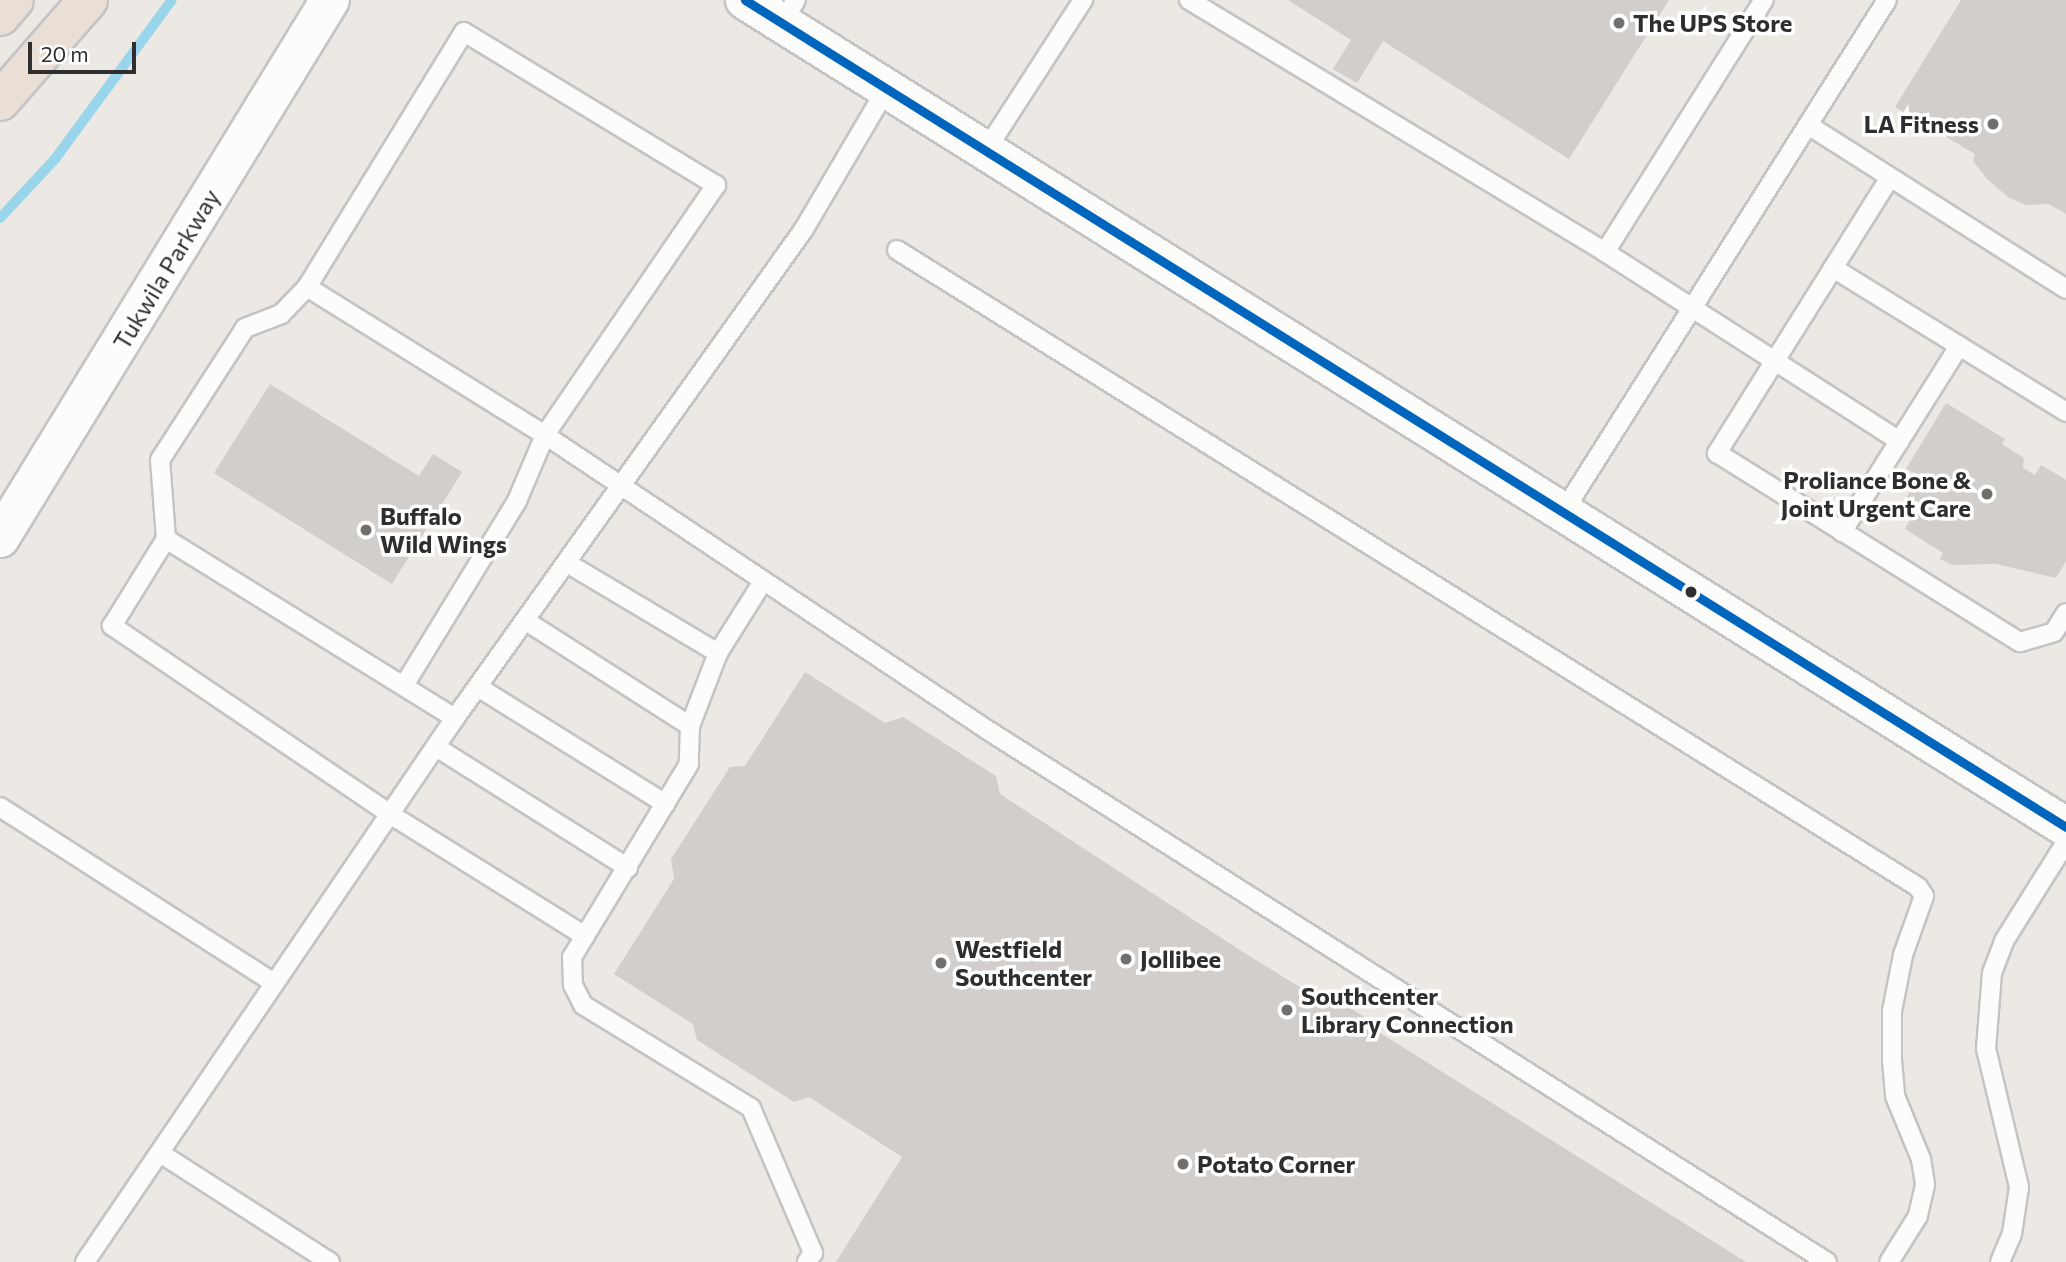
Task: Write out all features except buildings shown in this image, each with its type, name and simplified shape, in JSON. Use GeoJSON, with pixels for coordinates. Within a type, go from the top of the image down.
{"type":"FeatureCollection","features":[{"type":"Feature","properties":{"kind":"highway"},"geometry":{"type":"LineString","coordinates":[[0,16],[14,0]]}},
{"type":"Feature","properties":{"kind":"highway"},"geometry":{"type":"LineString","coordinates":[[0,101],[88,0]]}},
{"type":"Feature","properties":{"kind":"street","name":"Tukwila Parkway"},"geometry":{"type":"LineString","coordinates":[[0,538],[331,0]]}},
{"type":"Feature","properties":{"kind":"street"},"geometry":{"type":"LineString","coordinates":[[745,0],[789,11],[887,88],[1564,509],[2066,827]]}},
{"type":"Feature","properties":{"kind":"lane"},"geometry":{"type":"LineString","coordinates":[[986,150],[1083,0]]}},
{"type":"Feature","properties":{"kind":"lane"},"geometry":{"type":"LineString","coordinates":[[1189,0],[1605,252],[1899,441]]}},
{"type":"Feature","properties":{"kind":"lane"},"geometry":{"type":"LineString","coordinates":[[1605,252],[1764,0]]}},
{"type":"Feature","properties":{"kind":"lane"},"geometry":{"type":"LineString","coordinates":[[1564,509],[1887,0]]}},
{"type":"Feature","properties":{"kind":"lane"},"geometry":{"type":"LineString","coordinates":[[405,684],[517,501],[545,435],[716,185],[464,32],[307,287],[281,314],[245,328],[160,460],[166,539],[111,626],[390,814],[585,936]]}},
{"type":"Feature","properties":{"kind":"lane"},"geometry":{"type":"LineString","coordinates":[[85,1262],[455,718],[527,621],[804,229],[887,88]]}},
{"type":"Feature","properties":{"kind":"lane"},"geometry":{"type":"LineString","coordinates":[[1808,125],[1889,179],[2066,289]]}},
{"type":"Feature","properties":{"kind":"lane"},"geometry":{"type":"LineString","coordinates":[[1889,179],[1717,453],[2020,642],[2054,632],[2066,612]]}},
{"type":"Feature","properties":{"kind":"lane"},"geometry":{"type":"LineString","coordinates":[[897,250],[1918,887],[1924,896],[1903,955],[1892,1011],[1892,1060],[1895,1096],[1921,1159],[1925,1185],[1918,1216],[1889,1262]]}},
{"type":"Feature","properties":{"kind":"lane"},"geometry":{"type":"LineString","coordinates":[[1833,268],[2066,412]]}},
{"type":"Feature","properties":{"kind":"lane"},"geometry":{"type":"LineString","coordinates":[[307,287],[545,435],[762,583],[1827,1262]]}},
{"type":"Feature","properties":{"kind":"lane"},"geometry":{"type":"LineString","coordinates":[[1842,532],[1959,346]]}},
{"type":"Feature","properties":{"kind":"lane"},"geometry":{"type":"LineString","coordinates":[[166,539],[405,684],[455,718]]}},
{"type":"Feature","properties":{"kind":"lane"},"geometry":{"type":"LineString","coordinates":[[567,563],[718,653]]}},
{"type":"Feature","properties":{"kind":"lane"},"geometry":{"type":"LineString","coordinates":[[762,583],[718,653],[690,726],[689,764],[572,957],[573,985],[583,1005],[751,1108],[813,1253],[807,1262]]}},
{"type":"Feature","properties":{"kind":"lane"},"geometry":{"type":"LineString","coordinates":[[527,621],[690,726]]}},
{"type":"Feature","properties":{"kind":"lane"},"geometry":{"type":"LineString","coordinates":[[478,687],[666,804]]}},
{"type":"Feature","properties":{"kind":"lane"},"geometry":{"type":"LineString","coordinates":[[436,747],[628,868]]}},
{"type":"Feature","properties":{"kind":"lane"},"geometry":{"type":"LineString","coordinates":[[0,807],[274,983]]}},
{"type":"Feature","properties":{"kind":"lane"},"geometry":{"type":"LineString","coordinates":[[2000,1262],[2012,1234],[2019,1187],[1986,1049],[1992,973],[2004,941],[2066,842]]}},
{"type":"Feature","properties":{"kind":"lane"},"geometry":{"type":"LineString","coordinates":[[160,1153],[330,1262]]}},
{"type":"Feature","properties":{"kind":"waterway"},"geometry":{"type":"LineString","coordinates":[[0,218],[55,159],[172,0]]}},
{"type":"Feature","properties":{"kind":"transit line"},"geometry":{"type":"LineString","coordinates":[[745,0],[2066,827]]}},
{"type":"Feature","properties":{"kind":"place","name":"The UPS Store"},"geometry":{"type":"Point","coordinates":[1619,23]}},
{"type":"Feature","properties":{"kind":"place","name":"LA Fitness"},"geometry":{"type":"Point","coordinates":[1993,124]}},
{"type":"Feature","properties":{"kind":"place","name":"Proliance Bone & Joint Urgent Care"},"geometry":{"type":"Point","coordinates":[1987,494]}},
{"type":"Feature","properties":{"kind":"place","name":"Buffalo Wild Wings"},"geometry":{"type":"Point","coordinates":[366,530]}},
{"type":"Feature","properties":{"kind":"place","name":"Jollibee"},"geometry":{"type":"Point","coordinates":[1126,959]}},
{"type":"Feature","properties":{"kind":"place","name":"Westfield Southcenter"},"geometry":{"type":"Point","coordinates":[941,963]}},
{"type":"Feature","properties":{"kind":"place","name":"Southcenter Library Connection"},"geometry":{"type":"Point","coordinates":[1287,1010]}},
{"type":"Feature","properties":{"kind":"place","name":"Potato Corner"},"geometry":{"type":"Point","coordinates":[1183,1164]}}]}
